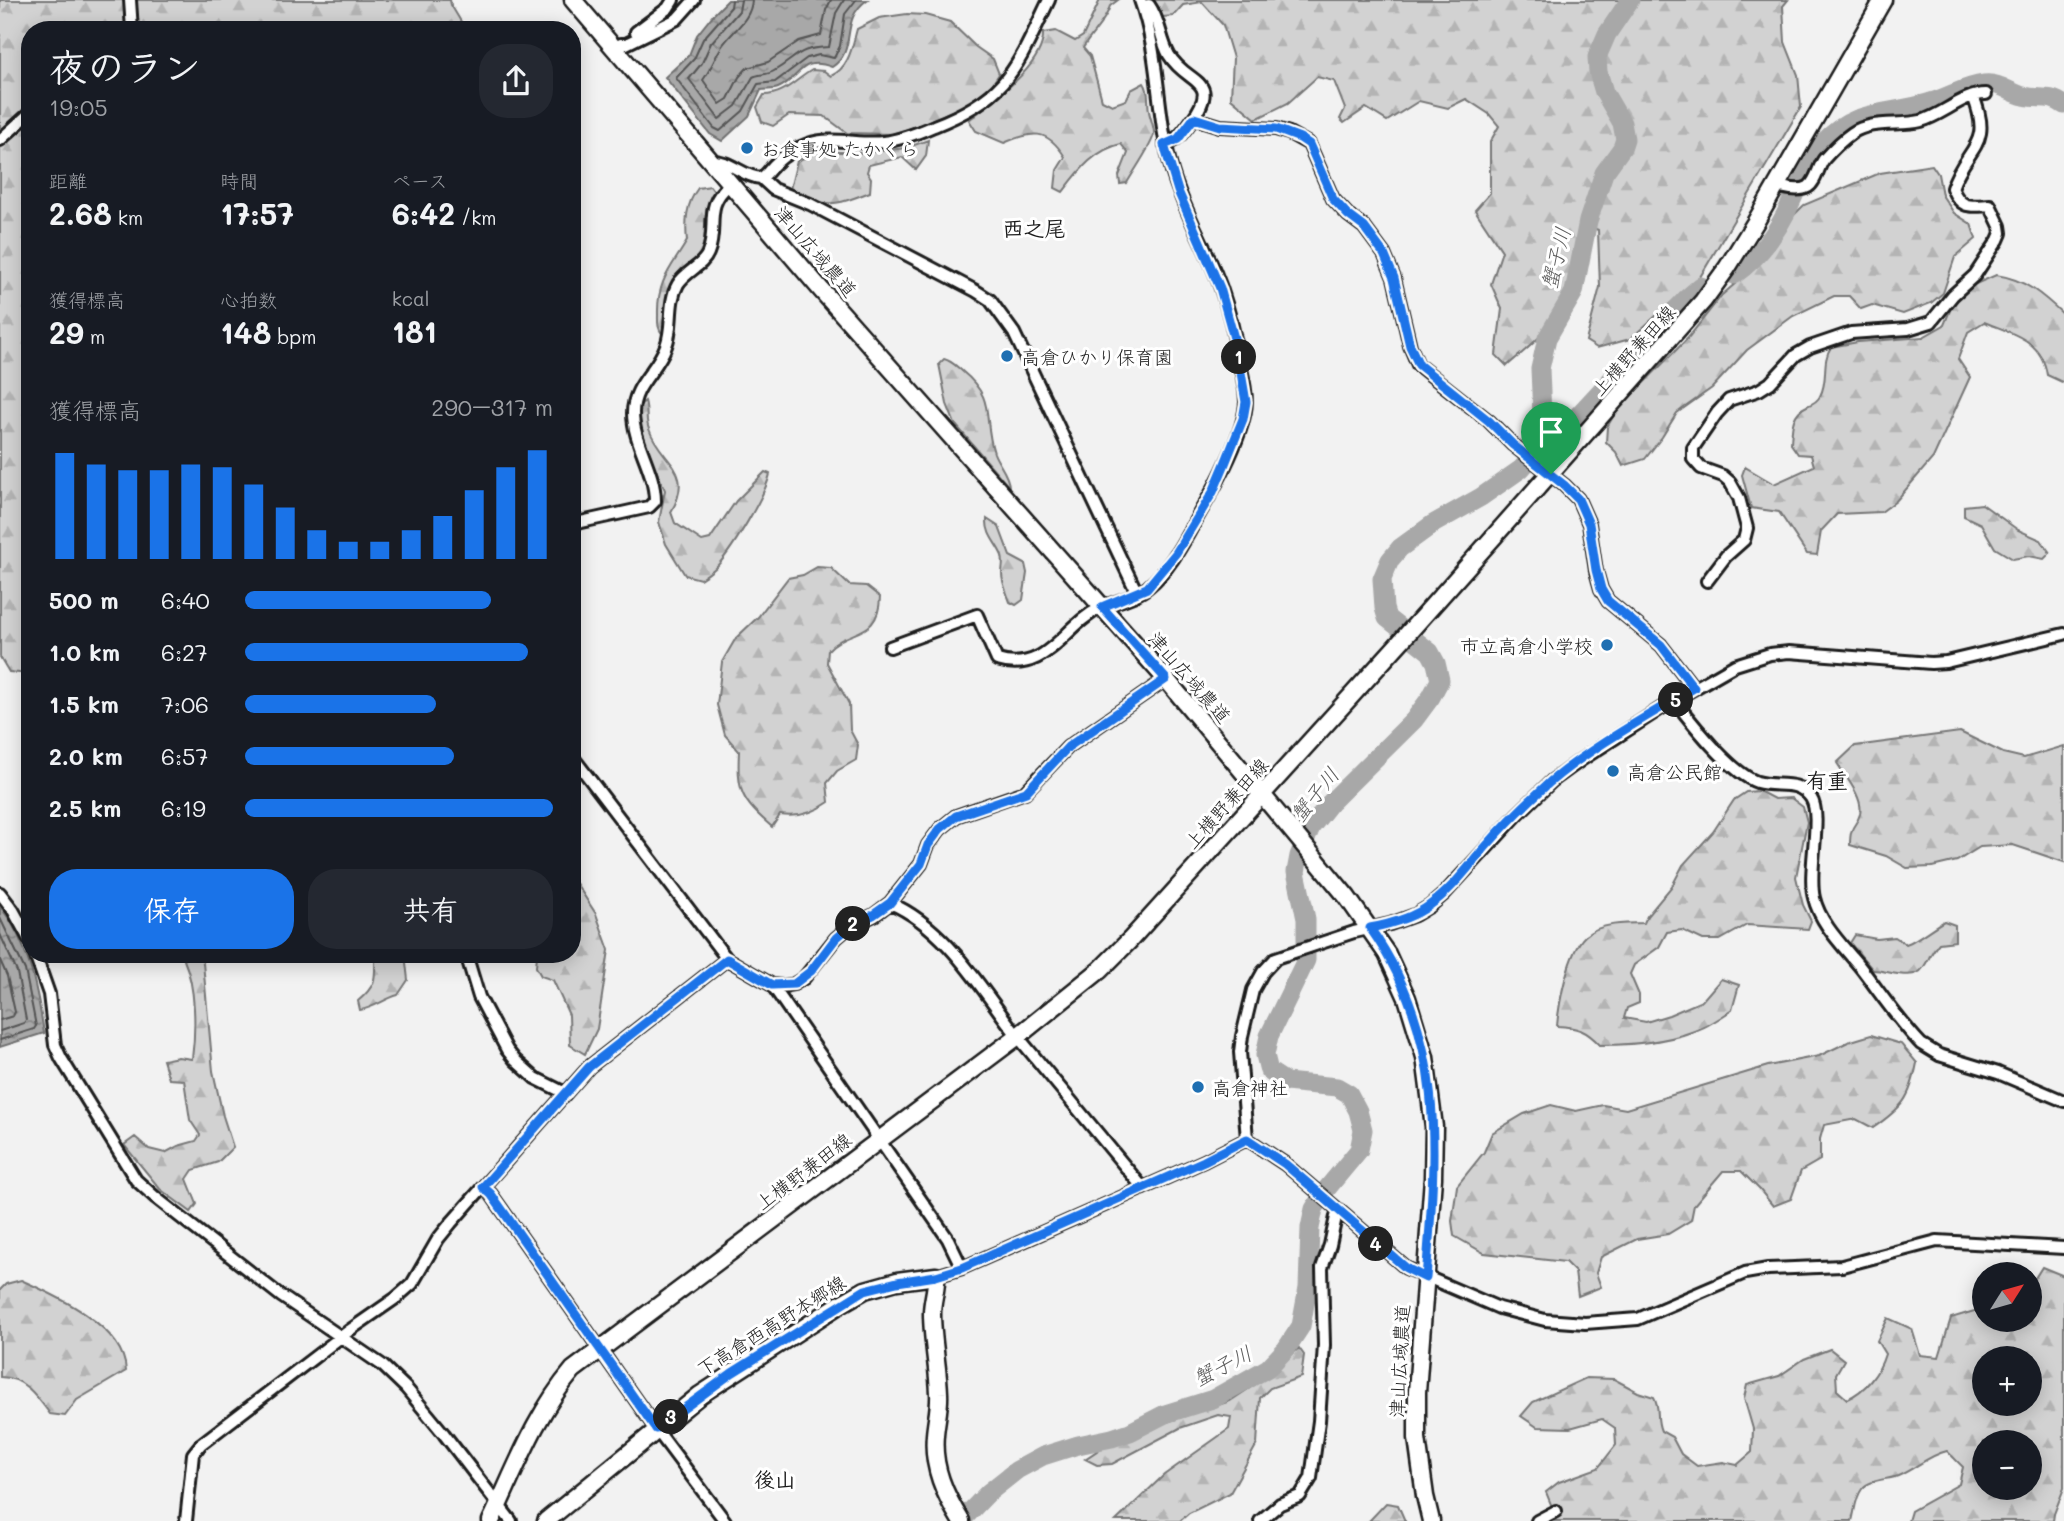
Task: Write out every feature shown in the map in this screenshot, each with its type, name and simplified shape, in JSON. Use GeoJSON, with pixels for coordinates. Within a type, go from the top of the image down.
{"type":"FeatureCollection","features":[{"type":"Feature","properties":{"kind":"main road","name":"津山広域農道"},"geometry":{"type":"LineString","coordinates":[[573,0],[618,47],[730,184],[832,302],[1166,679],[1296,835],[1370,928],[1387,954],[1407,998],[1431,1087],[1434,1127],[1433,1178],[1417,1392],[1417,1438],[1431,1521]]}},
{"type":"Feature","properties":{"kind":"main road","name":"上横野兼田線"},"geometry":{"type":"LineString","coordinates":[[491,1521],[541,1413],[554,1392],[573,1370],[1018,1036],[1100,970],[1130,940],[1408,634],[1703,301],[1781,187],[1883,0]]}},
{"type":"Feature","properties":{"kind":"main road","name":"下高倉西高野本郷線"},"geometry":{"type":"LineString","coordinates":[[546,1521],[700,1395],[856,1295],[897,1282],[936,1276]]}},
{"type":"Feature","properties":{"kind":"main road"},"geometry":{"type":"LineString","coordinates":[[936,1276],[932,1315],[939,1396],[935,1449],[937,1470],[943,1488],[959,1518]]}},
{"type":"Feature","properties":{"kind":"street"},"geometry":{"type":"LineString","coordinates":[[130,0],[131,21]]}},
{"type":"Feature","properties":{"kind":"street"},"geometry":{"type":"LineString","coordinates":[[618,47],[668,8],[673,0]]}},
{"type":"Feature","properties":{"kind":"street"},"geometry":{"type":"LineString","coordinates":[[618,47],[677,19],[694,0]]}},
{"type":"Feature","properties":{"kind":"street"},"geometry":{"type":"LineString","coordinates":[[761,178],[777,162],[809,143],[830,140],[869,143],[911,136],[983,103],[1018,65],[1049,0]]}},
{"type":"Feature","properties":{"kind":"street"},"geometry":{"type":"LineString","coordinates":[[890,647],[977,615],[996,660],[1018,662],[1045,654],[1102,607],[1147,588],[1176,553],[1213,492],[1243,419],[1246,402],[1237,349],[1220,288],[1178,191],[1164,145],[1158,80],[1141,3],[1149,5],[1157,16],[1163,43],[1173,62],[1202,87],[1205,94],[1204,102],[1178,139],[1164,145]]}},
{"type":"Feature","properties":{"kind":"street"},"geometry":{"type":"LineString","coordinates":[[1781,187],[1805,188],[1811,185],[1824,160],[1854,132],[1865,127],[1920,121],[1973,96],[1986,94]]}},
{"type":"Feature","properties":{"kind":"street"},"geometry":{"type":"LineString","coordinates":[[1707,581],[1726,556],[1744,540],[1747,528],[1740,498],[1730,482],[1723,476],[1701,468],[1693,458],[1693,448],[1728,400],[1759,390],[1770,383],[1796,355],[1810,347],[1852,333],[1908,329],[1931,322],[1953,295],[1976,275],[1998,240],[2000,226],[1990,205],[1972,208],[1955,196],[1952,188],[1980,141],[1982,127],[1973,96]]}},
{"type":"Feature","properties":{"kind":"street"},"geometry":{"type":"LineString","coordinates":[[1194,118],[1220,126],[1276,129],[1309,144],[1333,199],[1364,227],[1384,254],[1394,278],[1410,346],[1419,365],[1489,421],[1578,499],[1589,524],[1599,580],[1608,601],[1661,645],[1694,688]]}},
{"type":"Feature","properties":{"kind":"street"},"geometry":{"type":"LineString","coordinates":[[0,140],[21,121]]}},
{"type":"Feature","properties":{"kind":"street"},"geometry":{"type":"LineString","coordinates":[[712,161],[722,161],[761,178],[773,189],[810,204],[990,300],[1014,333],[1137,593]]}},
{"type":"Feature","properties":{"kind":"street"},"geometry":{"type":"LineString","coordinates":[[581,522],[649,507],[655,501],[651,475],[633,415],[635,398],[666,348],[672,297],[683,277],[708,252],[715,203],[720,192],[730,184]]}},
{"type":"Feature","properties":{"kind":"street"},"geometry":{"type":"LineString","coordinates":[[1247,1139],[1240,1052],[1253,990],[1269,965],[1276,958],[1300,949],[1390,924],[1430,906],[1552,781],[1607,742],[1694,688],[1735,665],[1770,654],[1789,652],[1946,662],[2064,634]]}},
{"type":"Feature","properties":{"kind":"street"},"geometry":{"type":"LineString","coordinates":[[772,985],[794,984],[804,978],[836,938],[849,927],[890,903],[921,864],[928,845],[940,829],[956,816],[1026,792],[1068,747],[1166,679]]}},
{"type":"Feature","properties":{"kind":"street"},"geometry":{"type":"LineString","coordinates":[[1674,701],[1734,767],[1759,782],[1796,786],[1811,799],[1816,815],[1811,867],[1815,902],[1821,916],[1921,1044],[1939,1055],[1998,1073],[2064,1101]]}},
{"type":"Feature","properties":{"kind":"street"},"geometry":{"type":"LineString","coordinates":[[581,768],[727,959],[772,985],[948,1238],[962,1268]]}},
{"type":"Feature","properties":{"kind":"street"},"geometry":{"type":"LineString","coordinates":[[0,893],[21,925]]}},
{"type":"Feature","properties":{"kind":"street"},"geometry":{"type":"LineString","coordinates":[[890,903],[931,931],[951,950],[1143,1188]]}},
{"type":"Feature","properties":{"kind":"street"},"geometry":{"type":"LineString","coordinates":[[186,1521],[193,1454],[197,1448],[412,1284],[438,1240],[589,1067],[727,959]]}},
{"type":"Feature","properties":{"kind":"street"},"geometry":{"type":"LineString","coordinates":[[38,963],[49,994],[55,1045],[136,1180],[281,1296],[382,1364],[406,1388],[511,1521]]}},
{"type":"Feature","properties":{"kind":"street"},"geometry":{"type":"LineString","coordinates":[[469,963],[479,997],[515,1060],[535,1078],[565,1093]]}},
{"type":"Feature","properties":{"kind":"street"},"geometry":{"type":"LineString","coordinates":[[936,1276],[962,1268],[1204,1161],[1247,1139]]}},
{"type":"Feature","properties":{"kind":"street"},"geometry":{"type":"LineString","coordinates":[[1247,1139],[1285,1164],[1337,1212],[1406,1268],[1499,1308],[1545,1320],[1614,1322],[1637,1319],[1745,1273],[1768,1269],[1842,1266],[1937,1241],[2064,1248]]}},
{"type":"Feature","properties":{"kind":"street"},"geometry":{"type":"LineString","coordinates":[[483,1187],[491,1194],[724,1521]]}},
{"type":"Feature","properties":{"kind":"street"},"geometry":{"type":"LineString","coordinates":[[1260,1521],[1280,1504],[1300,1496],[1311,1478],[1319,1421],[1324,1345],[1322,1268],[1337,1212]]}},
{"type":"Feature","properties":{"kind":"street"},"geometry":{"type":"LineString","coordinates":[[1537,1521],[1556,1511]]}},
{"type":"Feature","properties":{"kind":"green space"},"geometry":{"type":"Polygon","coordinates":[[[0,0],[450,0],[461,21],[21,21],[21,673],[9,672],[0,657],[0,0]]]}},
{"type":"Feature","properties":{"kind":"green space"},"geometry":{"type":"Polygon","coordinates":[[[1100,0],[1118,0],[1110,6],[1083,48],[1090,56],[1102,100],[1112,105],[1126,100],[1131,90],[1144,83],[1148,93],[1153,137],[1127,183],[1120,184],[1119,176],[1128,153],[1121,144],[1095,156],[1063,192],[1055,188],[1057,170],[1065,157],[1052,141],[1031,135],[1004,143],[976,131],[969,120],[1003,93],[1026,70],[1041,45],[1043,33],[1056,31],[1075,41],[1083,36],[1100,0]]]}},
{"type":"Feature","properties":{"kind":"green space"},"geometry":{"type":"Polygon","coordinates":[[[1152,0],[1788,0],[1783,6],[1785,42],[1798,75],[1801,107],[1700,277],[1630,339],[1597,348],[1586,341],[1600,287],[1598,230],[1581,223],[1569,280],[1559,307],[1544,332],[1507,366],[1496,355],[1502,309],[1491,284],[1502,251],[1475,210],[1490,193],[1490,142],[1499,126],[1489,114],[1466,99],[1448,108],[1419,101],[1387,121],[1366,108],[1344,123],[1340,119],[1345,109],[1334,81],[1317,77],[1288,103],[1256,119],[1231,98],[1233,58],[1223,25],[1202,2],[1183,5],[1173,16],[1163,17],[1152,0]]]}},
{"type":"Feature","properties":{"kind":"green space"},"geometry":{"type":"Polygon","coordinates":[[[907,14],[925,15],[950,22],[993,59],[999,74],[987,92],[961,107],[892,134],[847,133],[824,116],[789,115],[773,126],[762,122],[757,107],[764,95],[783,90],[812,70],[824,71],[831,76],[846,62],[857,29],[879,18],[907,14]]]}},
{"type":"Feature","properties":{"kind":"green space"},"geometry":{"type":"Polygon","coordinates":[[[928,140],[926,156],[916,170],[902,157],[869,165],[867,172],[871,178],[870,192],[857,197],[830,203],[813,200],[790,189],[797,161],[819,151],[863,153],[906,148],[928,140]]]}},
{"type":"Feature","properties":{"kind":"green space"},"geometry":{"type":"Polygon","coordinates":[[[1932,165],[1938,174],[1942,195],[1954,213],[1971,224],[1976,239],[1955,257],[1943,293],[1931,303],[1903,314],[1872,305],[1861,309],[1849,296],[1834,296],[1793,316],[1747,350],[1712,388],[1677,413],[1645,459],[1623,466],[1616,452],[1606,442],[1607,427],[1617,410],[1688,338],[1722,295],[1772,248],[1793,216],[1804,205],[1880,173],[1932,165]]]}},
{"type":"Feature","properties":{"kind":"green space"},"geometry":{"type":"Polygon","coordinates":[[[710,186],[715,193],[706,209],[704,242],[700,255],[672,285],[667,301],[667,329],[663,335],[658,320],[660,292],[687,241],[686,220],[691,200],[698,188],[710,186]]]}},
{"type":"Feature","properties":{"kind":"green space"},"geometry":{"type":"Polygon","coordinates":[[[1996,275],[2016,280],[2033,289],[2064,315],[2064,383],[2047,375],[2044,363],[2033,346],[2006,330],[1984,322],[1968,332],[1958,359],[1970,377],[1933,458],[1896,501],[1881,512],[1837,514],[1821,531],[1817,555],[1807,554],[1779,512],[1751,508],[1742,475],[1745,467],[1774,484],[1814,466],[1811,455],[1798,454],[1791,444],[1792,427],[1798,413],[1816,401],[1823,390],[1826,359],[1831,347],[1923,337],[1944,325],[1953,303],[1971,286],[1996,275]]]}},
{"type":"Feature","properties":{"kind":"green space"},"geometry":{"type":"Polygon","coordinates":[[[944,359],[952,362],[980,391],[987,409],[994,453],[1009,487],[955,424],[947,404],[939,364],[944,359]]]}},
{"type":"Feature","properties":{"kind":"green space"},"geometry":{"type":"Polygon","coordinates":[[[645,401],[647,422],[654,441],[678,476],[678,497],[671,512],[675,523],[702,541],[710,539],[736,501],[765,472],[770,474],[755,508],[732,547],[716,567],[700,579],[685,575],[666,544],[659,522],[665,490],[644,443],[637,418],[639,406],[645,401]]]}},
{"type":"Feature","properties":{"kind":"green space"},"geometry":{"type":"Polygon","coordinates":[[[1982,504],[2018,530],[2041,540],[2050,553],[2044,559],[2029,556],[2013,559],[1995,548],[1981,524],[1964,516],[1964,506],[1982,504]]]}},
{"type":"Feature","properties":{"kind":"green space"},"geometry":{"type":"Polygon","coordinates":[[[987,519],[999,527],[1010,556],[1025,564],[1027,573],[1023,600],[1016,605],[1010,602],[1005,588],[1002,556],[990,535],[987,519]]]}},
{"type":"Feature","properties":{"kind":"green space"},"geometry":{"type":"Polygon","coordinates":[[[817,567],[831,568],[849,585],[866,586],[880,597],[878,611],[869,627],[836,643],[828,650],[827,663],[849,704],[850,730],[858,745],[856,760],[837,771],[827,783],[829,802],[806,814],[780,815],[772,827],[753,810],[740,786],[739,751],[725,735],[717,705],[722,662],[736,638],[758,617],[788,578],[803,575],[817,567]]]}},
{"type":"Feature","properties":{"kind":"green space"},"geometry":{"type":"Polygon","coordinates":[[[1960,732],[2003,753],[2024,758],[2064,746],[2064,862],[2013,845],[1980,847],[1957,861],[1932,867],[1907,868],[1886,856],[1850,845],[1851,833],[1860,814],[1859,801],[1837,763],[1855,746],[1960,732]]]}},
{"type":"Feature","properties":{"kind":"green space"},"geometry":{"type":"Polygon","coordinates":[[[1759,791],[1774,799],[1791,798],[1803,807],[1807,822],[1796,877],[1803,905],[1811,921],[1808,929],[1747,925],[1720,940],[1703,940],[1682,930],[1667,932],[1659,947],[1634,965],[1630,974],[1639,995],[1639,1003],[1627,1008],[1624,1018],[1646,1022],[1669,1015],[1702,1001],[1721,979],[1739,985],[1732,1010],[1711,1024],[1692,1032],[1653,1042],[1600,1045],[1581,1030],[1557,1026],[1569,965],[1585,936],[1606,926],[1644,923],[1672,886],[1683,865],[1713,832],[1734,800],[1746,792],[1759,791]]]}},
{"type":"Feature","properties":{"kind":"green space"},"geometry":{"type":"Polygon","coordinates":[[[581,891],[596,914],[609,950],[597,1029],[585,1054],[570,1045],[569,1015],[553,980],[541,976],[536,963],[581,963],[581,891]]]}},
{"type":"Feature","properties":{"kind":"green space"},"geometry":{"type":"Polygon","coordinates":[[[1944,921],[1955,925],[1955,941],[1939,943],[1923,968],[1913,974],[1873,970],[1850,943],[1855,935],[1877,939],[1895,937],[1906,944],[1944,921]]]}},
{"type":"Feature","properties":{"kind":"green space"},"geometry":{"type":"Polygon","coordinates":[[[185,963],[203,963],[213,1071],[233,1147],[218,1162],[193,1170],[187,1179],[197,1204],[191,1212],[160,1189],[124,1145],[135,1137],[149,1149],[165,1153],[196,1141],[200,1135],[190,1120],[184,1080],[169,1079],[163,1060],[178,1057],[192,1059],[194,1008],[185,963]]]}},
{"type":"Feature","properties":{"kind":"green space"},"geometry":{"type":"Polygon","coordinates":[[[375,963],[406,963],[408,980],[398,995],[360,1010],[358,1001],[372,985],[375,963]]]}},
{"type":"Feature","properties":{"kind":"green space"},"geometry":{"type":"Polygon","coordinates":[[[1871,1035],[1901,1044],[1917,1063],[1908,1094],[1892,1114],[1873,1128],[1856,1119],[1824,1125],[1820,1139],[1820,1160],[1801,1171],[1791,1199],[1773,1206],[1741,1171],[1723,1171],[1694,1205],[1691,1220],[1668,1234],[1637,1239],[1601,1257],[1596,1273],[1601,1287],[1578,1296],[1575,1272],[1565,1262],[1484,1253],[1454,1236],[1452,1221],[1457,1186],[1484,1152],[1492,1133],[1524,1114],[1551,1105],[1576,1111],[1603,1105],[1626,1109],[1768,1066],[1819,1056],[1848,1042],[1871,1035]]]}},
{"type":"Feature","properties":{"kind":"green space"},"geometry":{"type":"Polygon","coordinates":[[[2042,1267],[2064,1276],[2064,1488],[2053,1521],[1908,1521],[1911,1511],[1959,1484],[1963,1467],[1947,1451],[1898,1476],[1865,1486],[1858,1496],[1852,1521],[1546,1521],[1552,1507],[1546,1492],[1559,1482],[1598,1468],[1616,1445],[1615,1428],[1602,1419],[1570,1428],[1537,1427],[1521,1416],[1533,1402],[1586,1378],[1614,1379],[1654,1397],[1661,1431],[1672,1437],[1681,1454],[1697,1466],[1723,1462],[1737,1465],[1752,1452],[1753,1429],[1744,1398],[1747,1385],[1779,1376],[1804,1359],[1830,1349],[1844,1360],[1836,1374],[1837,1390],[1847,1399],[1865,1387],[1879,1368],[1885,1354],[1877,1341],[1888,1318],[1912,1329],[1920,1355],[1939,1357],[1951,1318],[1972,1312],[1972,1332],[2042,1332],[2042,1267]]]}},
{"type":"Feature","properties":{"kind":"green space"},"geometry":{"type":"Polygon","coordinates":[[[21,1280],[86,1315],[114,1340],[122,1355],[126,1371],[77,1400],[65,1416],[50,1414],[35,1394],[23,1384],[0,1377],[0,1290],[6,1284],[21,1280]]]}},
{"type":"Feature","properties":{"kind":"green space"},"geometry":{"type":"Polygon","coordinates":[[[1299,1348],[1304,1355],[1301,1377],[1270,1388],[1260,1398],[1257,1444],[1230,1493],[1189,1513],[1180,1521],[1116,1521],[1164,1475],[1229,1429],[1231,1417],[1218,1415],[1180,1428],[1112,1464],[1097,1465],[1085,1459],[1103,1447],[1149,1428],[1230,1401],[1265,1378],[1299,1348]]]}},
{"type":"Feature","properties":{"kind":"green space"},"geometry":{"type":"Polygon","coordinates":[[[1386,1503],[1398,1505],[1405,1521],[1369,1521],[1386,1503]]]}},
{"type":"Feature","properties":{"kind":"water"},"geometry":{"type":"Polygon","coordinates":[[[728,0],[867,0],[853,17],[845,52],[840,60],[832,67],[821,64],[807,66],[786,84],[761,90],[749,116],[722,141],[710,134],[665,77],[689,55],[697,35],[728,0]]]}},
{"type":"Feature","properties":{"kind":"water"},"geometry":{"type":"Polygon","coordinates":[[[0,906],[21,942],[21,963],[29,963],[44,1033],[0,1047],[0,906]]]}},
{"type":"Feature","properties":{"kind":"waterway","name":"蟹子川"},"geometry":{"type":"LineString","coordinates":[[961,1521],[988,1493],[1017,1470],[1043,1456],[1130,1432],[1165,1414],[1213,1399],[1268,1368],[1286,1349],[1301,1326],[1308,1288],[1310,1228],[1314,1209],[1325,1191],[1359,1150],[1363,1130],[1358,1111],[1349,1094],[1337,1087],[1286,1082],[1269,1071],[1265,1055],[1269,1036],[1306,960],[1306,919],[1296,872],[1299,856],[1311,827],[1330,803],[1414,720],[1440,680],[1430,652],[1387,618],[1382,579],[1390,560],[1400,548],[1433,524],[1481,497],[1521,469],[1540,448],[1543,439],[1540,369],[1547,338],[1574,292],[1588,221],[1604,173],[1622,148],[1625,139],[1622,123],[1604,92],[1597,57],[1607,34],[1630,0]]}},
{"type":"Feature","properties":{"kind":"waterway"},"geometry":{"type":"LineString","coordinates":[[1734,275],[1761,251],[1775,232],[1817,150],[1848,123],[1874,114],[1918,106],[1984,84],[1995,85],[2024,96],[2049,98],[2064,105]]}},
{"type":"Feature","properties":{"kind":"waterway"},"geometry":{"type":"LineString","coordinates":[[1540,448],[1571,423],[1701,286]]}},
{"type":"Feature","properties":{"kind":"place","name":"お食事処 たかくら"},"geometry":{"type":"Point","coordinates":[747,148]}},
{"type":"Feature","properties":{"kind":"place","name":"高倉ひかり保育園"},"geometry":{"type":"Point","coordinates":[1007,356]}},
{"type":"Feature","properties":{"kind":"place","name":"市立高倉小学校"},"geometry":{"type":"Point","coordinates":[1607,645]}},
{"type":"Feature","properties":{"kind":"place","name":"高倉公民館"},"geometry":{"type":"Point","coordinates":[1613,771]}},
{"type":"Feature","properties":{"kind":"place","name":"高倉神社"},"geometry":{"type":"Point","coordinates":[1198,1087]}},
{"type":"Feature","properties":{"kind":"district","name":"西之尾"},"geometry":{"type":"Point","coordinates":[1034,227]}},
{"type":"Feature","properties":{"kind":"district","name":"有重"},"geometry":{"type":"Point","coordinates":[1827,779]}},
{"type":"Feature","properties":{"kind":"district","name":"後山"},"geometry":{"type":"Point","coordinates":[775,1478]}},
{"type":"Feature","properties":{"kind":"route"},"geometry":{"type":"LineString","coordinates":[[1194,118],[1220,126],[1276,129],[1309,144],[1333,199],[1370,233],[1384,254],[1394,278],[1410,346],[1419,365],[1551,474],[1578,499],[1584,512],[1589,524],[1601,589],[1608,601],[1661,645],[1694,688],[1607,742],[1552,781],[1430,906],[1415,915],[1370,928],[1387,954],[1407,998],[1417,1027],[1431,1087],[1434,1127],[1433,1178],[1426,1278],[1406,1268],[1337,1212],[1285,1164],[1247,1139],[1204,1161],[962,1268],[865,1290],[732,1373],[656,1429],[491,1194],[483,1187],[589,1067],[727,959],[772,985],[794,984],[804,978],[836,938],[849,927],[890,903],[921,864],[928,845],[940,829],[956,816],[1026,792],[1068,747],[1084,734],[1166,679],[1102,607],[1147,588],[1176,553],[1213,492],[1243,419],[1246,402],[1237,349],[1220,288],[1178,191],[1164,145],[1178,139],[1194,118]]}}]}
